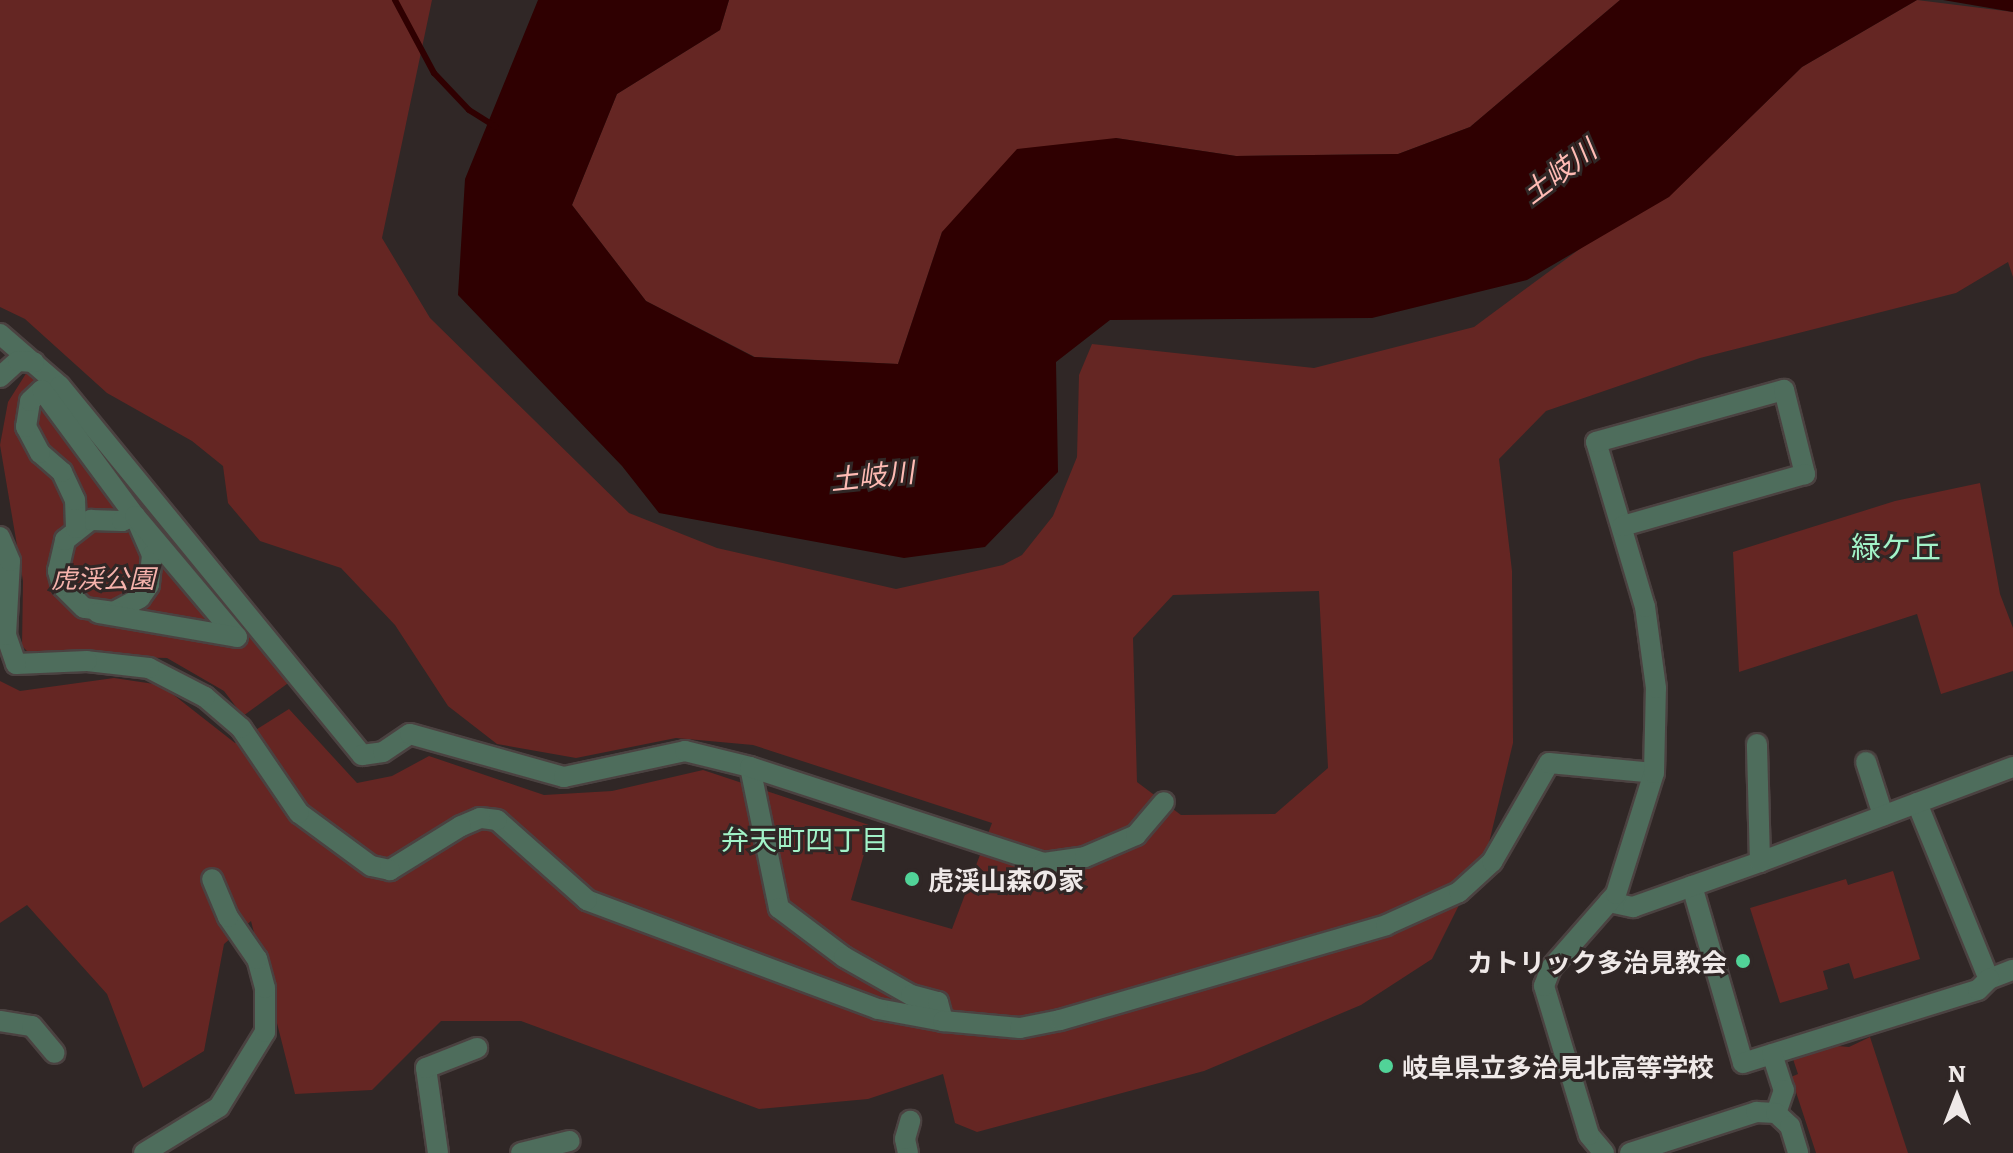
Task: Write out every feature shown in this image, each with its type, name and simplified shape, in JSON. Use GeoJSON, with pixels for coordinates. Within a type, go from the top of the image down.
{"type":"FeatureCollection","features":[{"type":"Feature","properties":{"kind":"street"},"geometry":{"type":"LineString","coordinates":[[0,334],[34,362],[140,522],[242,645],[260,632]]}},
{"type":"Feature","properties":{"kind":"street"},"geometry":{"type":"LineString","coordinates":[[0,377],[18,361],[34,362]]}},
{"type":"Feature","properties":{"kind":"street"},"geometry":{"type":"LineString","coordinates":[[76,528],[75,500],[62,472],[40,453],[26,427],[30,401],[42,390],[61,402],[161,514],[362,755],[383,752],[410,734],[564,777],[685,751],[750,767],[1044,863],[1085,857],[1136,835],[1164,802]]}},
{"type":"Feature","properties":{"kind":"street"},"geometry":{"type":"LineString","coordinates":[[1604,1153],[1589,1135],[1544,986],[1551,968],[1609,902],[1631,853],[1654,773],[1656,688],[1645,607],[1596,442],[1784,390],[1805,474],[1622,526]]}},
{"type":"Feature","properties":{"kind":"street"},"geometry":{"type":"LineString","coordinates":[[161,514],[140,522],[91,520],[76,528],[59,554],[58,571],[62,586],[91,610],[237,637]]}},
{"type":"Feature","properties":{"kind":"street"},"geometry":{"type":"LineString","coordinates":[[68,623],[91,610],[128,607],[149,585],[152,555],[140,522]]}},
{"type":"Feature","properties":{"kind":"street"},"geometry":{"type":"LineString","coordinates":[[0,537],[10,561],[6,635],[16,664],[87,661],[149,668],[205,697],[241,728],[299,813],[371,866],[390,870],[461,826],[480,818],[497,820],[587,900],[878,1009],[943,1021],[1020,1028],[1060,1020],[1386,925],[1459,892],[1492,862],[1549,763],[1654,773]]}},
{"type":"Feature","properties":{"kind":"street"},"geometry":{"type":"LineString","coordinates":[[1757,744],[1760,862]]}},
{"type":"Feature","properties":{"kind":"street"},"geometry":{"type":"LineString","coordinates":[[1866,762],[1883,815]]}},
{"type":"Feature","properties":{"kind":"street"},"geometry":{"type":"LineString","coordinates":[[750,767],[779,908],[844,957],[911,995],[938,1002],[943,1021]]}},
{"type":"Feature","properties":{"kind":"street"},"geometry":{"type":"LineString","coordinates":[[1609,902],[1633,907],[2013,767]]}},
{"type":"Feature","properties":{"kind":"street"},"geometry":{"type":"LineString","coordinates":[[1917,803],[1989,979]]}},
{"type":"Feature","properties":{"kind":"street"},"geometry":{"type":"LineString","coordinates":[[144,1153],[219,1107],[265,1032],[265,988],[257,959],[228,917],[212,879]]}},
{"type":"Feature","properties":{"kind":"street"},"geometry":{"type":"LineString","coordinates":[[1692,886],[1743,1063],[1978,990],[1989,979],[2013,970]]}},
{"type":"Feature","properties":{"kind":"street"},"geometry":{"type":"LineString","coordinates":[[0,1021],[32,1026],[55,1053]]}},
{"type":"Feature","properties":{"kind":"street"},"geometry":{"type":"LineString","coordinates":[[438,1153],[426,1068],[477,1048]]}},
{"type":"Feature","properties":{"kind":"street"},"geometry":{"type":"LineString","coordinates":[[1772,1054],[1784,1090],[1776,1113]]}},
{"type":"Feature","properties":{"kind":"street"},"geometry":{"type":"LineString","coordinates":[[1630,1153],[1756,1112],[1776,1113],[1790,1126],[1798,1153]]}},
{"type":"Feature","properties":{"kind":"street"},"geometry":{"type":"LineString","coordinates":[[908,1153],[905,1139],[910,1121]]}},
{"type":"Feature","properties":{"kind":"street"},"geometry":{"type":"LineString","coordinates":[[521,1153],[570,1141]]}},
{"type":"Feature","properties":{"kind":"green space"},"geometry":{"type":"Polygon","coordinates":[[[0,0],[432,0],[382,238],[430,318],[629,513],[717,548],[896,589],[1003,565],[1022,555],[1053,516],[1077,457],[1079,375],[1092,344],[1314,368],[1474,327],[1726,141],[1802,67],[1917,0],[2013,12],[2013,277],[2008,262],[1956,293],[1700,358],[1546,411],[1499,459],[1512,571],[1513,743],[1488,847],[1432,959],[1361,1005],[1204,1071],[977,1132],[955,1123],[943,1074],[868,1099],[759,1109],[521,1021],[441,1021],[372,1090],[295,1094],[251,921],[224,944],[204,1051],[143,1088],[107,994],[27,905],[0,923],[0,681],[20,691],[114,678],[161,685],[235,743],[289,709],[357,783],[392,776],[429,756],[544,795],[612,791],[703,770],[872,826],[851,900],[952,929],[992,823],[753,745],[676,738],[576,758],[497,744],[448,706],[395,625],[341,568],[260,541],[228,503],[223,466],[192,441],[107,393],[25,319],[0,307],[0,0]],[[1319,591],[1173,595],[1133,638],[1137,782],[1181,815],[1275,814],[1328,768],[1319,591]]]}},
{"type":"Feature","properties":{"kind":"green space"},"geometry":{"type":"Polygon","coordinates":[[[729,0],[1620,0],[1470,127],[1398,154],[1236,156],[1116,138],[942,232],[898,364],[755,357],[646,301],[572,205],[617,94],[720,30],[729,0]]]}},
{"type":"Feature","properties":{"kind":"green space","name":"虎渓公園"},"geometry":{"type":"Polygon","coordinates":[[[32,364],[291,681],[243,716],[224,691],[167,658],[31,655],[22,646],[23,581],[0,445],[8,402],[32,364]]]}},
{"type":"Feature","properties":{"kind":"green space"},"geometry":{"type":"Polygon","coordinates":[[[1980,483],[2000,594],[2013,628],[2013,671],[1941,694],[1917,614],[1739,672],[1733,552],[1895,501],[1980,483]]]}},
{"type":"Feature","properties":{"kind":"green space"},"geometry":{"type":"Polygon","coordinates":[[[1893,871],[1920,959],[1854,979],[1849,963],[1823,971],[1828,989],[1780,1003],[1750,908],[1846,879],[1848,885],[1893,871]]]}},
{"type":"Feature","properties":{"kind":"green space"},"geometry":{"type":"Polygon","coordinates":[[[1870,1037],[1908,1153],[1816,1153],[1791,1077],[1798,1074],[1792,1056],[1826,1045],[1849,1047],[1870,1037]]]}},
{"type":"Feature","properties":{"kind":"water","name":"土岐川"},"geometry":{"type":"Polygon","coordinates":[[[538,0],[729,0],[720,30],[617,94],[572,205],[646,301],[754,357],[898,364],[942,232],[1017,149],[1116,138],[1236,156],[1398,154],[1470,127],[1620,0],[1917,0],[1802,67],[1669,197],[1527,280],[1372,318],[1110,320],[1056,362],[1058,472],[985,547],[904,558],[659,513],[622,466],[458,295],[465,179],[538,0]]]}},
{"type":"Feature","properties":{"kind":"water"},"geometry":{"type":"Polygon","coordinates":[[[1943,0],[2013,0],[2013,12],[1943,0]]]}},
{"type":"Feature","properties":{"kind":"waterway"},"geometry":{"type":"LineString","coordinates":[[395,0],[434,73],[469,110],[495,126]]}},
{"type":"Feature","properties":{"kind":"place","name":"虎渓山森の家"},"geometry":{"type":"Point","coordinates":[912,879]}},
{"type":"Feature","properties":{"kind":"place","name":"カトリック多治見教会"},"geometry":{"type":"Point","coordinates":[1743,961]}},
{"type":"Feature","properties":{"kind":"place","name":"岐阜県立多治見北高等学校"},"geometry":{"type":"Point","coordinates":[1386,1066]}},
{"type":"Feature","properties":{"kind":"district","name":"緑ケ丘"},"geometry":{"type":"Point","coordinates":[1896,545]}},
{"type":"Feature","properties":{"kind":"district","name":"弁天町四丁目"},"geometry":{"type":"Point","coordinates":[805,838]}}]}
